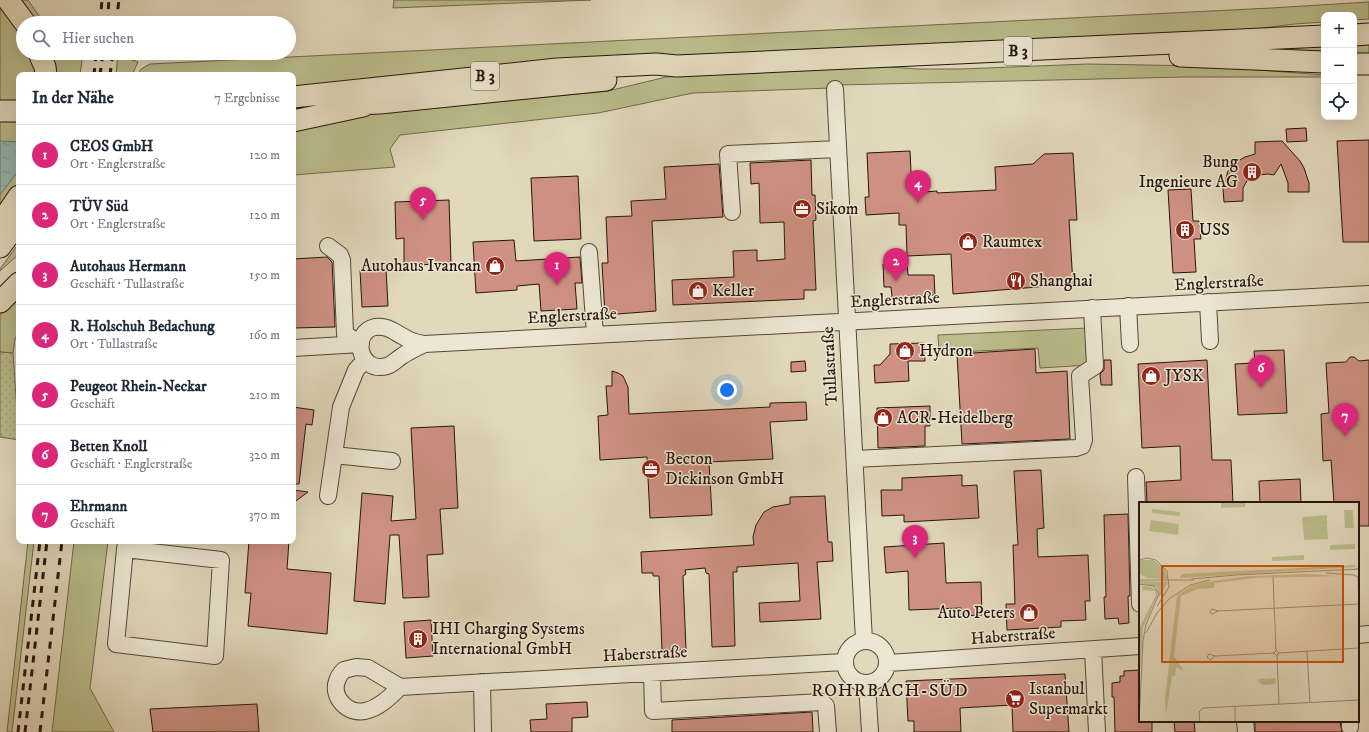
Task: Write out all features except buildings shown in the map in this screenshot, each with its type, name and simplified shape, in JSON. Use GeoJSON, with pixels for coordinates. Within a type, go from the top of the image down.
{"type":"FeatureCollection","features":[{"type":"Feature","properties":{"kind":"main road"},"geometry":{"type":"LineString","coordinates":[[8,0],[20,16]]}},
{"type":"Feature","properties":{"kind":"main road"},"geometry":{"type":"LineString","coordinates":[[1357,35],[1369,34]]}},
{"type":"Feature","properties":{"kind":"main road","name":"B 3"},"geometry":{"type":"LineString","coordinates":[[296,97],[535,71],[656,64],[677,66],[1321,36]]}},
{"type":"Feature","properties":{"kind":"main road"},"geometry":{"type":"LineString","coordinates":[[1117,46],[1141,55],[1321,62]]}},
{"type":"Feature","properties":{"kind":"main road"},"geometry":{"type":"LineString","coordinates":[[42,60],[46,72]]}},
{"type":"Feature","properties":{"kind":"main road"},"geometry":{"type":"LineString","coordinates":[[1357,64],[1369,64]]}},
{"type":"Feature","properties":{"kind":"main road","name":"B 3"},"geometry":{"type":"LineString","coordinates":[[296,106],[380,103],[600,81],[677,66]]}},
{"type":"Feature","properties":{"kind":"main road","name":"B 3"},"geometry":{"type":"LineString","coordinates":[[296,120],[380,103]]}},
{"type":"Feature","properties":{"kind":"main road"},"geometry":{"type":"LineString","coordinates":[[0,111],[16,111]]}},
{"type":"Feature","properties":{"kind":"main road"},"geometry":{"type":"LineString","coordinates":[[0,224],[16,200]]}},
{"type":"Feature","properties":{"kind":"main road"},"geometry":{"type":"LineString","coordinates":[[0,247],[16,225]]}},
{"type":"Feature","properties":{"kind":"main road"},"geometry":{"type":"LineString","coordinates":[[0,302],[16,286]]}},
{"type":"Feature","properties":{"kind":"street","name":"Tullastraße"},"geometry":{"type":"LineString","coordinates":[[835,89],[864,640]]}},
{"type":"Feature","properties":{"kind":"street"},"geometry":{"type":"LineString","coordinates":[[732,212],[728,154],[838,149]]}},
{"type":"Feature","properties":{"kind":"street"},"geometry":{"type":"LineString","coordinates":[[328,246],[340,255],[342,260],[345,334],[361,344]]}},
{"type":"Feature","properties":{"kind":"street"},"geometry":{"type":"LineString","coordinates":[[589,252],[594,334]]}},
{"type":"Feature","properties":{"kind":"street","name":"Englerstraße"},"geometry":{"type":"LineString","coordinates":[[361,344],[363,337],[368,330],[375,327],[384,327],[411,341],[424,344],[1369,294]]}},
{"type":"Feature","properties":{"kind":"street"},"geometry":{"type":"LineString","coordinates":[[1208,302],[1210,340]]}},
{"type":"Feature","properties":{"kind":"street"},"geometry":{"type":"LineString","coordinates":[[1128,306],[1130,344]]}},
{"type":"Feature","properties":{"kind":"street"},"geometry":{"type":"LineString","coordinates":[[855,460],[1076,448],[1082,446],[1084,440],[1080,376],[1095,366],[1092,308]]}},
{"type":"Feature","properties":{"kind":"street"},"geometry":{"type":"LineString","coordinates":[[296,348],[361,344]]}},
{"type":"Feature","properties":{"kind":"street"},"geometry":{"type":"LineString","coordinates":[[328,496],[341,407],[356,370],[365,360],[361,350],[361,344]]}},
{"type":"Feature","properties":{"kind":"street","name":"Englerstraße"},"geometry":{"type":"LineString","coordinates":[[365,360],[369,364],[377,367],[387,366],[424,344]]}},
{"type":"Feature","properties":{"kind":"street"},"geometry":{"type":"LineString","coordinates":[[334,455],[392,461]]}},
{"type":"Feature","properties":{"kind":"street"},"geometry":{"type":"LineString","coordinates":[[1136,478],[1139,572]]}},
{"type":"Feature","properties":{"kind":"street"},"geometry":{"type":"LineString","coordinates":[[125,545],[221,560],[215,656],[116,644],[125,545]]}},
{"type":"Feature","properties":{"kind":"street"},"geometry":{"type":"LineString","coordinates":[[1359,635],[1369,634]]}},
{"type":"Feature","properties":{"kind":"street"},"geometry":{"type":"LineString","coordinates":[[864,640],[873,642],[880,646],[886,654],[888,663],[886,671],[881,678],[875,682],[867,684],[852,679],[847,672],[844,662],[851,646],[864,640]]}},
{"type":"Feature","properties":{"kind":"street","name":"Haberstraße"},"geometry":{"type":"LineString","coordinates":[[888,663],[1139,646]]}},
{"type":"Feature","properties":{"kind":"street"},"geometry":{"type":"LineString","coordinates":[[1093,649],[1097,732]]}},
{"type":"Feature","properties":{"kind":"street","name":"Haberstraße"},"geometry":{"type":"LineString","coordinates":[[400,686],[844,662]]}},
{"type":"Feature","properties":{"kind":"street"},"geometry":{"type":"LineString","coordinates":[[652,673],[653,711],[822,702],[826,706],[828,732]]}},
{"type":"Feature","properties":{"kind":"street"},"geometry":{"type":"LineString","coordinates":[[482,682],[483,732]]}},
{"type":"Feature","properties":{"kind":"street"},"geometry":{"type":"LineString","coordinates":[[867,684],[870,732]]}},
{"type":"Feature","properties":{"kind":"street"},"geometry":{"type":"LineString","coordinates":[[1245,722],[1246,732]]}},
{"type":"Feature","properties":{"kind":"green space"},"geometry":{"type":"Polygon","coordinates":[[[18,0],[28,0],[39,16],[29,16],[18,0]]]}},
{"type":"Feature","properties":{"kind":"green space"},"geometry":{"type":"Polygon","coordinates":[[[394,0],[591,0],[393,8],[394,0]]]}},
{"type":"Feature","properties":{"kind":"green space"},"geometry":{"type":"Polygon","coordinates":[[[1369,2],[1369,19],[1357,20],[1357,12],[1321,12],[1321,22],[1223,33],[296,90],[296,72],[140,72],[141,69],[150,64],[230,60],[296,60],[296,57],[1369,2]]]}},
{"type":"Feature","properties":{"kind":"green space"},"geometry":{"type":"Polygon","coordinates":[[[0,4],[12,17],[16,25],[16,60],[32,60],[36,72],[16,72],[16,103],[0,103],[0,4]]]}},
{"type":"Feature","properties":{"kind":"green space"},"geometry":{"type":"Polygon","coordinates":[[[1369,43],[1369,56],[1357,55],[1357,44],[1369,43]]]}},
{"type":"Feature","properties":{"kind":"green space"},"geometry":{"type":"Polygon","coordinates":[[[1321,45],[1321,54],[1211,50],[1321,45]]]}},
{"type":"Feature","properties":{"kind":"green space"},"geometry":{"type":"Polygon","coordinates":[[[50,60],[82,60],[80,72],[53,72],[50,60]]]}},
{"type":"Feature","properties":{"kind":"green space"},"geometry":{"type":"Polygon","coordinates":[[[117,60],[132,60],[138,62],[133,72],[116,72],[117,60]]]}},
{"type":"Feature","properties":{"kind":"green space"},"geometry":{"type":"Polygon","coordinates":[[[1088,64],[1205,66],[1321,75],[1321,77],[1184,77],[838,85],[831,88],[693,93],[598,113],[400,135],[390,149],[395,167],[296,175],[296,129],[373,114],[608,91],[666,77],[876,66],[918,69],[961,69],[1088,64]]]}},
{"type":"Feature","properties":{"kind":"green space"},"geometry":{"type":"Polygon","coordinates":[[[0,121],[16,122],[16,186],[0,205],[0,121]]]}},
{"type":"Feature","properties":{"kind":"green space"},"geometry":{"type":"Polygon","coordinates":[[[16,247],[16,257],[0,271],[16,247]]]}},
{"type":"Feature","properties":{"kind":"green space"},"geometry":{"type":"Polygon","coordinates":[[[16,298],[16,337],[13,353],[0,352],[0,315],[16,298]]]}},
{"type":"Feature","properties":{"kind":"green space"},"geometry":{"type":"Polygon","coordinates":[[[1088,328],[1090,365],[1040,368],[1038,348],[939,353],[938,335],[1088,328]]]}},
{"type":"Feature","properties":{"kind":"green space"},"geometry":{"type":"Polygon","coordinates":[[[0,352],[13,353],[16,396],[16,440],[0,437],[0,352]]]}},
{"type":"Feature","properties":{"kind":"green space"},"geometry":{"type":"Polygon","coordinates":[[[28,544],[34,544],[12,732],[7,732],[28,544]]]}},
{"type":"Feature","properties":{"kind":"green space"},"geometry":{"type":"Polygon","coordinates":[[[74,544],[108,544],[90,688],[114,732],[52,732],[74,544]]]}},
{"type":"Feature","properties":{"kind":"water"},"geometry":{"type":"Polygon","coordinates":[[[0,141],[16,142],[16,174],[0,195],[0,141]]]}},
{"type":"Feature","properties":{"kind":"railway"},"geometry":{"type":"LineString","coordinates":[[101,16],[102,0]]}},
{"type":"Feature","properties":{"kind":"railway"},"geometry":{"type":"LineString","coordinates":[[108,16],[109,0]]}},
{"type":"Feature","properties":{"kind":"railway"},"geometry":{"type":"LineString","coordinates":[[117,16],[119,0]]}},
{"type":"Feature","properties":{"kind":"railway"},"geometry":{"type":"LineString","coordinates":[[94,72],[95,60]]}},
{"type":"Feature","properties":{"kind":"railway"},"geometry":{"type":"LineString","coordinates":[[100,72],[102,60]]}},
{"type":"Feature","properties":{"kind":"railway"},"geometry":{"type":"LineString","coordinates":[[110,72],[112,60]]}},
{"type":"Feature","properties":{"kind":"railway"},"geometry":{"type":"LineString","coordinates":[[18,732],[40,544]]}},
{"type":"Feature","properties":{"kind":"railway"},"geometry":{"type":"LineString","coordinates":[[25,732],[47,544]]}},
{"type":"Feature","properties":{"kind":"railway"},"geometry":{"type":"LineString","coordinates":[[40,732],[62,544]]}},
{"type":"Feature","properties":{"kind":"place","name":"Bung Ingenieure AG"},"geometry":{"type":"Point","coordinates":[1252,172]}},
{"type":"Feature","properties":{"kind":"place","name":"R. Holschuh Bedachung"},"geometry":{"type":"Point","coordinates":[918,203]}},
{"type":"Feature","properties":{"kind":"place","name":"Sikom"},"geometry":{"type":"Point","coordinates":[802,209]}},
{"type":"Feature","properties":{"kind":"place","name":"Peugeot Rhein-Neckar"},"geometry":{"type":"Point","coordinates":[423,220]}},
{"type":"Feature","properties":{"kind":"place","name":"USS"},"geometry":{"type":"Point","coordinates":[1185,230]}},
{"type":"Feature","properties":{"kind":"place","name":"Raumtex"},"geometry":{"type":"Point","coordinates":[968,242]}},
{"type":"Feature","properties":{"kind":"place","name":"Autohaus Ivancan"},"geometry":{"type":"Point","coordinates":[495,266]}},
{"type":"Feature","properties":{"kind":"place","name":"TÜV Süd"},"geometry":{"type":"Point","coordinates":[896,281]}},
{"type":"Feature","properties":{"kind":"place","name":"Shanghai"},"geometry":{"type":"Point","coordinates":[1016,281]}},
{"type":"Feature","properties":{"kind":"place","name":"CEOS GmbH"},"geometry":{"type":"Point","coordinates":[557,285]}},
{"type":"Feature","properties":{"kind":"place","name":"Keller"},"geometry":{"type":"Point","coordinates":[698,291]}},
{"type":"Feature","properties":{"kind":"place","name":"Hydron"},"geometry":{"type":"Point","coordinates":[905,351]}},
{"type":"Feature","properties":{"kind":"place","name":"JYSK"},"geometry":{"type":"Point","coordinates":[1151,376]}},
{"type":"Feature","properties":{"kind":"place","name":"Betten Knoll"},"geometry":{"type":"Point","coordinates":[1261,388]}},
{"type":"Feature","properties":{"kind":"place","name":"ACR-Heidelberg"},"geometry":{"type":"Point","coordinates":[883,418]}},
{"type":"Feature","properties":{"kind":"place","name":"Ehrmann"},"geometry":{"type":"Point","coordinates":[1345,436]}},
{"type":"Feature","properties":{"kind":"place","name":"Becton Dickinson GmbH"},"geometry":{"type":"Point","coordinates":[651,469]}},
{"type":"Feature","properties":{"kind":"place","name":"Autohaus Hermann"},"geometry":{"type":"Point","coordinates":[915,558]}},
{"type":"Feature","properties":{"kind":"place","name":"Auto Peters"},"geometry":{"type":"Point","coordinates":[1029,613]}},
{"type":"Feature","properties":{"kind":"place","name":"IHI Charging Systems International GmbH"},"geometry":{"type":"Point","coordinates":[418,639]}},
{"type":"Feature","properties":{"kind":"place","name":"Istanbul Supermarkt"},"geometry":{"type":"Point","coordinates":[1015,699]}},
{"type":"Feature","properties":{"kind":"district","name":"ROHRBACH-SÜD"},"geometry":{"type":"Point","coordinates":[890,691]}}]}
